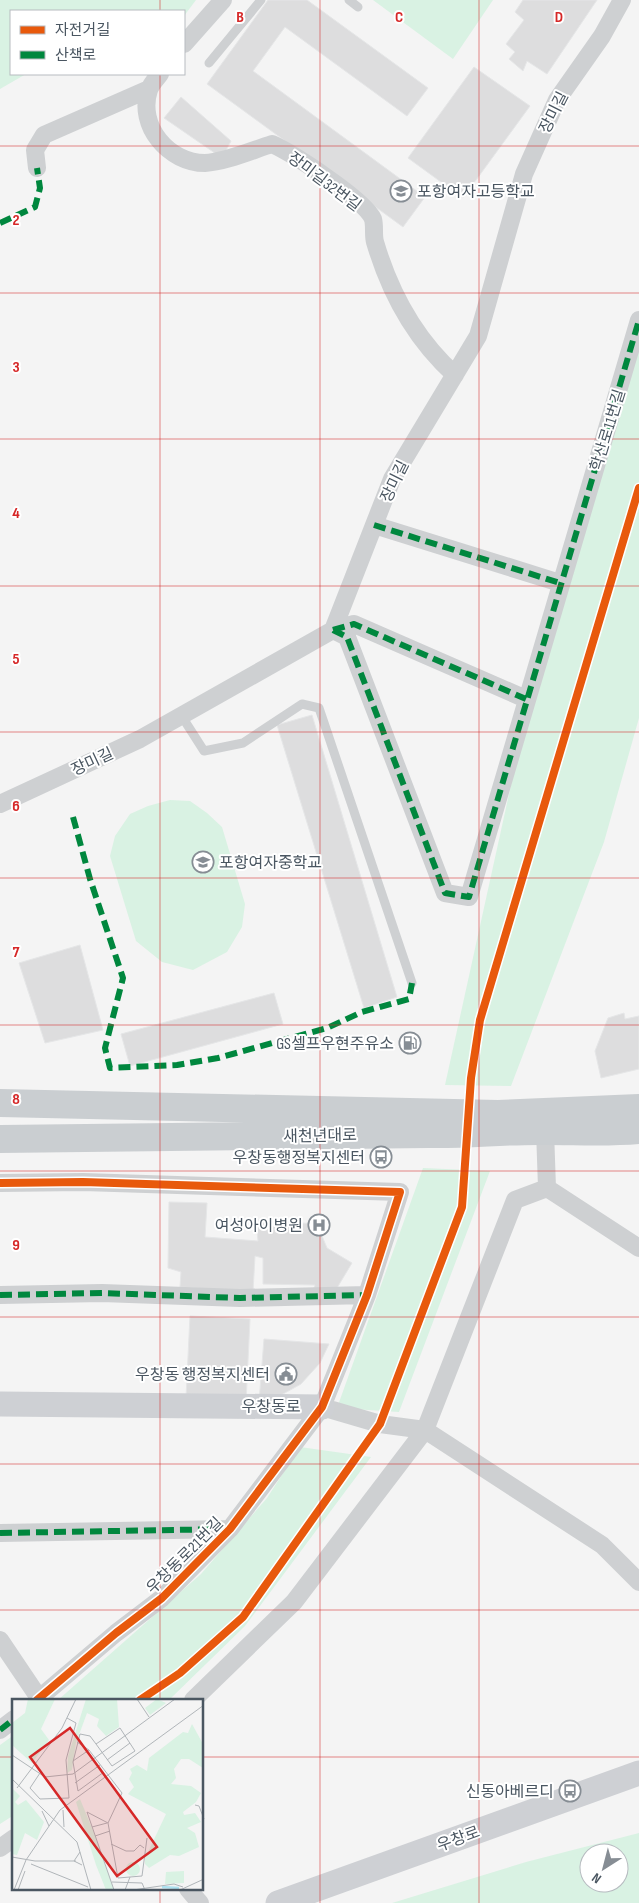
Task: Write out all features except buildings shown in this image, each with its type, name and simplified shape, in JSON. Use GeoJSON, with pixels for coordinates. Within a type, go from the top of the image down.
{"type":"FeatureCollection","features":[{"type":"Feature","properties":{"kind":"main road","name":"새천년대로"},"geometry":{"type":"LineString","coordinates":[[0,1103],[498,1114],[639,1108]]}},
{"type":"Feature","properties":{"kind":"main road","name":"새천년대로"},"geometry":{"type":"LineString","coordinates":[[0,1139],[462,1135],[545,1130],[606,1133],[639,1130]]}},
{"type":"Feature","properties":{"kind":"main road","name":"우창동로"},"geometry":{"type":"LineString","coordinates":[[0,1404],[322,1406]]}},
{"type":"Feature","properties":{"kind":"main road","name":"우창로"},"geometry":{"type":"LineString","coordinates":[[278,1903],[639,1773]]}},
{"type":"Feature","properties":{"kind":"street"},"geometry":{"type":"LineString","coordinates":[[185,43],[223,0]]}},
{"type":"Feature","properties":{"kind":"street","name":"장미길"},"geometry":{"type":"LineString","coordinates":[[0,804],[140,739],[333,630],[392,479],[478,336],[524,174],[554,108],[602,36],[622,0]]}},
{"type":"Feature","properties":{"kind":"street"},"geometry":{"type":"LineString","coordinates":[[37,168],[35,150],[44,135],[149,90],[159,75]]}},
{"type":"Feature","properties":{"kind":"street","name":"장미길32번길"},"geometry":{"type":"LineString","coordinates":[[149,90],[147,113],[157,139],[168,152],[184,159],[206,163],[272,144],[309,164],[357,202],[373,218],[374,240],[386,271],[420,339],[455,375]]}},
{"type":"Feature","properties":{"kind":"street","name":"학산로11번길"},"geometry":{"type":"LineString","coordinates":[[333,630],[347,638],[445,893],[469,897],[639,320]]}},
{"type":"Feature","properties":{"kind":"street"},"geometry":{"type":"LineString","coordinates":[[374,525],[560,583]]}},
{"type":"Feature","properties":{"kind":"street"},"geometry":{"type":"LineString","coordinates":[[333,630],[354,624],[526,699]]}},
{"type":"Feature","properties":{"kind":"street"},"geometry":{"type":"LineString","coordinates":[[545,1130],[547,1188]]}},
{"type":"Feature","properties":{"kind":"street","name":"우창동로21번길"},"geometry":{"type":"LineString","coordinates":[[0,1183],[83,1182],[400,1192],[367,1295],[322,1406],[230,1529],[162,1598],[116,1633],[38,1699]]}},
{"type":"Feature","properties":{"kind":"street"},"geometry":{"type":"LineString","coordinates":[[547,1188],[639,1248]]}},
{"type":"Feature","properties":{"kind":"street"},"geometry":{"type":"LineString","coordinates":[[194,1699],[294,1602],[425,1430],[515,1200],[547,1188]]}},
{"type":"Feature","properties":{"kind":"street"},"geometry":{"type":"LineString","coordinates":[[0,1295],[102,1294],[240,1298],[367,1295]]}},
{"type":"Feature","properties":{"kind":"street","name":"우창동로"},"geometry":{"type":"LineString","coordinates":[[322,1406],[380,1424],[425,1430],[602,1545],[639,1582]]}},
{"type":"Feature","properties":{"kind":"street"},"geometry":{"type":"LineString","coordinates":[[0,1534],[230,1529]]}},
{"type":"Feature","properties":{"kind":"street"},"geometry":{"type":"LineString","coordinates":[[0,1640],[38,1699]]}},
{"type":"Feature","properties":{"kind":"street"},"geometry":{"type":"LineString","coordinates":[[0,1730],[12,1721]]}},
{"type":"Feature","properties":{"kind":"street"},"geometry":{"type":"LineString","coordinates":[[0,1848],[12,1839]]}},
{"type":"Feature","properties":{"kind":"street"},"geometry":{"type":"LineString","coordinates":[[189,1890],[200,1903]]}},
{"type":"Feature","properties":{"kind":"lane"},"geometry":{"type":"LineString","coordinates":[[209,63],[261,0]]}},
{"type":"Feature","properties":{"kind":"lane"},"geometry":{"type":"LineString","coordinates":[[348,0],[358,8]]}},
{"type":"Feature","properties":{"kind":"lane"},"geometry":{"type":"LineString","coordinates":[[181,715],[204,751],[243,744],[302,704],[319,708],[412,983]]}},
{"type":"Feature","properties":{"kind":"green space"},"geometry":{"type":"Polygon","coordinates":[[[0,0],[196,0],[185,15],[185,10],[10,10],[10,75],[24,75],[0,89],[0,0]]]}},
{"type":"Feature","properties":{"kind":"green space"},"geometry":{"type":"Polygon","coordinates":[[[373,0],[493,0],[453,59],[373,0]]]}},
{"type":"Feature","properties":{"kind":"green space"},"geometry":{"type":"Polygon","coordinates":[[[639,327],[639,718],[604,842],[511,1086],[445,1085],[546,626],[639,327]]]}},
{"type":"Feature","properties":{"kind":"green space"},"geometry":{"type":"Polygon","coordinates":[[[170,800],[190,801],[222,827],[245,904],[242,927],[227,952],[193,970],[162,962],[136,941],[110,856],[115,836],[130,814],[148,806],[170,800]]]}},
{"type":"Feature","properties":{"kind":"green space"},"geometry":{"type":"Polygon","coordinates":[[[423,1168],[490,1171],[399,1412],[337,1408],[423,1168]]]}},
{"type":"Feature","properties":{"kind":"green space"},"geometry":{"type":"Polygon","coordinates":[[[300,1447],[371,1457],[245,1626],[170,1699],[59,1699],[201,1574],[267,1498],[300,1447]]]}},
{"type":"Feature","properties":{"kind":"green space"},"geometry":{"type":"Polygon","coordinates":[[[12,1736],[12,1816],[0,1824],[0,1745],[12,1736]]]}},
{"type":"Feature","properties":{"kind":"green space"},"geometry":{"type":"Polygon","coordinates":[[[639,1833],[639,1903],[392,1903],[526,1862],[579,1848],[579,1893],[629,1893],[629,1843],[600,1843],[639,1833]]]}},
{"type":"Feature","properties":{"kind":"marked path"},"geometry":{"type":"LineString","coordinates":[[0,223],[35,207],[40,188],[37,168]]}},
{"type":"Feature","properties":{"kind":"marked path"},"geometry":{"type":"LineString","coordinates":[[333,630],[347,637],[445,893],[469,897],[639,320]]}},
{"type":"Feature","properties":{"kind":"marked path"},"geometry":{"type":"LineString","coordinates":[[374,525],[560,583]]}},
{"type":"Feature","properties":{"kind":"marked path"},"geometry":{"type":"LineString","coordinates":[[333,630],[354,624],[526,699]]}},
{"type":"Feature","properties":{"kind":"marked path"},"geometry":{"type":"LineString","coordinates":[[73,817],[90,879],[123,978],[105,1048],[110,1068],[177,1065],[218,1058],[327,1028],[362,1012],[409,999],[412,983]]}},
{"type":"Feature","properties":{"kind":"marked path"},"geometry":{"type":"LineString","coordinates":[[0,1295],[102,1293],[240,1298],[367,1295]]}},
{"type":"Feature","properties":{"kind":"marked path"},"geometry":{"type":"LineString","coordinates":[[0,1533],[230,1529]]}},
{"type":"Feature","properties":{"kind":"marked path"},"geometry":{"type":"LineString","coordinates":[[0,1730],[12,1721]]}},
{"type":"Feature","properties":{"kind":"cycle path"},"geometry":{"type":"LineString","coordinates":[[141,1699],[180,1673],[243,1617],[380,1424],[462,1207],[471,1078],[480,1020],[639,488]]}},
{"type":"Feature","properties":{"kind":"cycle path"},"geometry":{"type":"LineString","coordinates":[[0,1183],[83,1182],[400,1192],[367,1295],[322,1407],[230,1529],[162,1598],[116,1633],[38,1699]]}},
{"type":"Feature","properties":{"kind":"place","name":"포항여자고등학교"},"geometry":{"type":"Point","coordinates":[401,191]}},
{"type":"Feature","properties":{"kind":"place","name":"포항여자중학교"},"geometry":{"type":"Point","coordinates":[203,862]}},
{"type":"Feature","properties":{"kind":"place","name":"GS셀프우현주유소"},"geometry":{"type":"Point","coordinates":[410,1043]}},
{"type":"Feature","properties":{"kind":"place","name":"우창동행정복지센터"},"geometry":{"type":"Point","coordinates":[381,1157]}},
{"type":"Feature","properties":{"kind":"place","name":"여성아이병원"},"geometry":{"type":"Point","coordinates":[319,1225]}},
{"type":"Feature","properties":{"kind":"place","name":"우창동 행정복지센터"},"geometry":{"type":"Point","coordinates":[286,1374]}},
{"type":"Feature","properties":{"kind":"place","name":"신동아베르디"},"geometry":{"type":"Point","coordinates":[570,1791]}}]}
